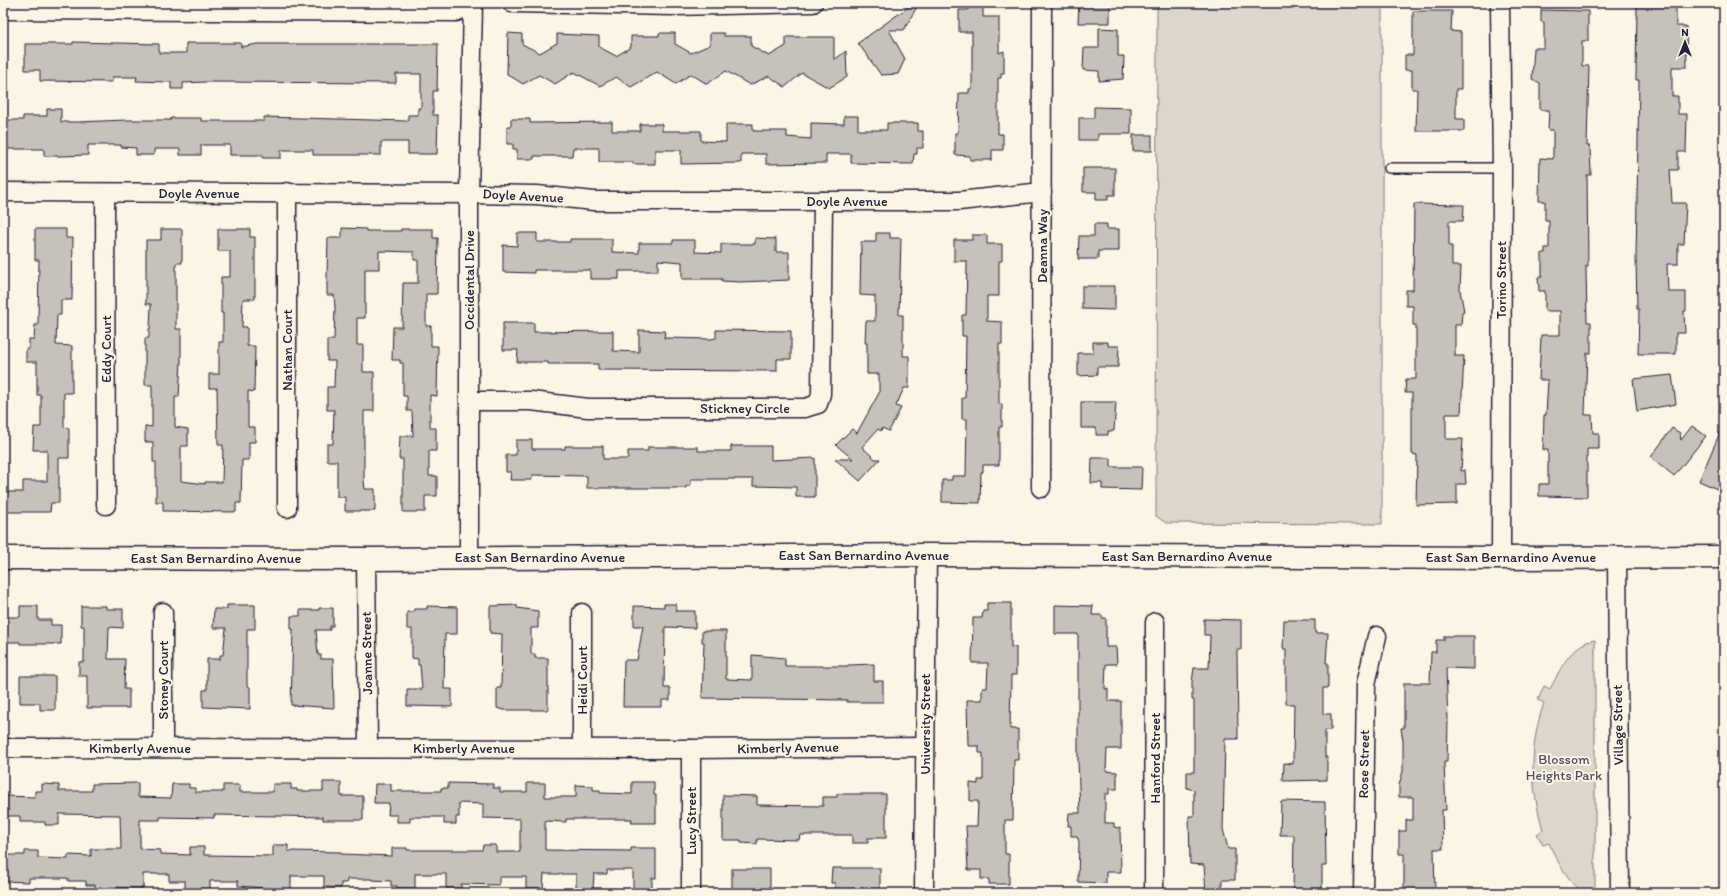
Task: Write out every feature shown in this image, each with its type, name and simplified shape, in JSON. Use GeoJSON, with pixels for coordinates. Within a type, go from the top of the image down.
{"type":"FeatureCollection","features":[{"type":"Feature","properties":{"kind":"street"},"geometry":{"type":"LineString","coordinates":[[3,10],[456,12],[472,3]]}},
{"type":"Feature","properties":{"kind":"street","name":"Occidental Drive"},"geometry":{"type":"LineString","coordinates":[[469,558],[469,194],[472,3]]}},
{"type":"Feature","properties":{"kind":"street"},"geometry":{"type":"LineString","coordinates":[[512,3],[666,6],[813,3]]}},
{"type":"Feature","properties":{"kind":"street","name":"Deanna Way"},"geometry":{"type":"LineString","coordinates":[[1041,488],[1042,3]]}},
{"type":"Feature","properties":{"kind":"street","name":"Torino Street"},"geometry":{"type":"LineString","coordinates":[[1500,3],[1502,168],[1501,558]]}},
{"type":"Feature","properties":{"kind":"street","name":"Doyle Avenue"},"geometry":{"type":"LineString","coordinates":[[3,192],[287,192],[537,195],[594,201],[959,201],[1042,192]]}},
{"type":"Feature","properties":{"kind":"street","name":"Nathan Court"},"geometry":{"type":"LineString","coordinates":[[287,192],[287,508]]}},
{"type":"Feature","properties":{"kind":"street","name":"Eddy Court"},"geometry":{"type":"LineString","coordinates":[[105,193],[106,506]]}},
{"type":"Feature","properties":{"kind":"street","name":"Stickney Circle"},"geometry":{"type":"LineString","coordinates":[[469,401],[531,401],[588,408],[805,408],[818,404],[822,394],[823,201]]}},
{"type":"Feature","properties":{"kind":"street","name":"East San Bernardino Avenue"},"geometry":{"type":"LineString","coordinates":[[3,558],[469,558],[926,555],[1501,558],[1724,556]]}},
{"type":"Feature","properties":{"kind":"street","name":"University Street"},"geometry":{"type":"LineString","coordinates":[[924,893],[926,555]]}},
{"type":"Feature","properties":{"kind":"street","name":"Village Street"},"geometry":{"type":"LineString","coordinates":[[1617,556],[1620,893]]}},
{"type":"Feature","properties":{"kind":"street","name":"Joanne Street"},"geometry":{"type":"LineString","coordinates":[[366,558],[368,748]]}},
{"type":"Feature","properties":{"kind":"street","name":"Stoney Court"},"geometry":{"type":"LineString","coordinates":[[163,612],[163,748]]}},
{"type":"Feature","properties":{"kind":"street","name":"Heidi Court"},"geometry":{"type":"LineString","coordinates":[[582,613],[582,748]]}},
{"type":"Feature","properties":{"kind":"street","name":"Hanford Street"},"geometry":{"type":"LineString","coordinates":[[1154,893],[1155,622]]}},
{"type":"Feature","properties":{"kind":"street","name":"Rose Street"},"geometry":{"type":"LineString","coordinates":[[1362,893],[1366,684],[1377,636]]}},
{"type":"Feature","properties":{"kind":"street","name":"Kimberly Avenue"},"geometry":{"type":"LineString","coordinates":[[3,748],[691,749],[925,747]]}},
{"type":"Feature","properties":{"kind":"street","name":"Lucy Street"},"geometry":{"type":"LineString","coordinates":[[691,749],[691,893]]}},
{"type":"Feature","properties":{"kind":"lane"},"geometry":{"type":"LineString","coordinates":[[1389,168],[1502,168]]}},
{"type":"Feature","properties":{"kind":"green space"},"geometry":{"type":"Polygon","coordinates":[[[1157,3],[1382,3],[1382,524],[1166,523],[1156,516],[1157,3]]]}},
{"type":"Feature","properties":{"kind":"green space","name":"Blossom Heights Park"},"geometry":{"type":"Polygon","coordinates":[[[1595,640],[1595,893],[1586,893],[1569,879],[1549,843],[1543,845],[1537,834],[1543,830],[1536,797],[1533,766],[1536,735],[1544,703],[1538,700],[1544,686],[1550,689],[1567,658],[1579,646],[1595,640]]]}},
{"type":"Feature","properties":{"kind":"building"},"geometry":{"type":"Polygon","coordinates":[[[914,3],[919,3],[904,30],[889,30],[905,59],[898,74],[881,75],[858,43],[914,3]]]}},
{"type":"Feature","properties":{"kind":"building"},"geometry":{"type":"Polygon","coordinates":[[[1079,3],[1110,3],[1110,23],[1078,23],[1079,3]]]}},
{"type":"Feature","properties":{"kind":"building"},"geometry":{"type":"Polygon","coordinates":[[[1637,5],[1676,6],[1676,26],[1686,26],[1687,67],[1672,67],[1672,96],[1678,96],[1678,114],[1687,114],[1686,152],[1678,152],[1678,170],[1670,170],[1672,203],[1686,203],[1684,244],[1678,244],[1678,264],[1667,264],[1668,292],[1686,292],[1686,311],[1684,311],[1685,333],[1676,333],[1676,354],[1638,354],[1639,309],[1637,309],[1636,259],[1639,80],[1636,80],[1637,5]]]}},
{"type":"Feature","properties":{"kind":"building"},"geometry":{"type":"Polygon","coordinates":[[[968,6],[983,6],[983,17],[999,17],[999,53],[1004,51],[1004,73],[1001,73],[1001,78],[998,78],[998,134],[1003,134],[1003,150],[992,150],[992,160],[970,160],[970,156],[955,155],[955,133],[958,133],[959,93],[969,93],[969,89],[972,89],[972,32],[959,32],[959,10],[968,10],[968,6]]]}},
{"type":"Feature","properties":{"kind":"building"},"geometry":{"type":"Polygon","coordinates":[[[1541,10],[1588,11],[1588,41],[1582,41],[1582,66],[1589,66],[1587,146],[1590,146],[1591,175],[1587,175],[1588,266],[1586,266],[1587,322],[1591,322],[1591,353],[1587,353],[1585,415],[1592,415],[1593,433],[1599,433],[1599,449],[1587,449],[1587,497],[1539,496],[1539,484],[1548,484],[1548,450],[1543,450],[1544,415],[1546,415],[1548,380],[1539,380],[1541,335],[1560,335],[1560,311],[1545,311],[1545,291],[1539,291],[1538,277],[1542,277],[1542,253],[1545,253],[1545,248],[1549,248],[1549,220],[1545,220],[1545,201],[1539,201],[1540,158],[1553,159],[1553,130],[1548,130],[1549,110],[1540,110],[1540,83],[1532,79],[1534,48],[1544,48],[1544,22],[1541,22],[1541,10]]]}},
{"type":"Feature","properties":{"kind":"building"},"geometry":{"type":"Polygon","coordinates":[[[1413,11],[1452,11],[1451,31],[1461,32],[1461,89],[1456,89],[1456,119],[1464,119],[1464,131],[1416,131],[1417,89],[1412,89],[1412,70],[1405,70],[1405,55],[1413,55],[1413,11]]]}},
{"type":"Feature","properties":{"kind":"building"},"geometry":{"type":"Polygon","coordinates":[[[1099,28],[1118,29],[1118,56],[1124,56],[1123,79],[1099,81],[1099,71],[1083,70],[1084,48],[1099,48],[1099,28]]]}},
{"type":"Feature","properties":{"kind":"building"},"geometry":{"type":"Polygon","coordinates":[[[508,33],[522,34],[522,44],[540,53],[557,43],[557,34],[599,36],[599,47],[616,56],[631,47],[631,36],[659,36],[659,33],[675,33],[675,44],[691,53],[710,45],[710,33],[724,33],[724,36],[751,36],[751,46],[769,56],[786,46],[786,37],[834,37],[834,60],[846,51],[847,77],[829,88],[802,73],[785,87],[769,76],[750,85],[726,71],[707,84],[691,74],[676,84],[657,72],[631,87],[616,77],[600,86],[574,72],[555,84],[539,75],[523,84],[507,74],[508,33]]]}},
{"type":"Feature","properties":{"kind":"building"},"geometry":{"type":"Polygon","coordinates":[[[73,42],[159,44],[159,53],[186,53],[186,43],[241,43],[241,47],[257,44],[438,44],[437,91],[433,91],[433,115],[438,115],[437,154],[408,154],[408,142],[381,142],[381,155],[313,155],[313,150],[281,150],[281,158],[263,158],[263,155],[230,155],[230,145],[201,145],[201,155],[180,155],[180,149],[154,149],[154,155],[136,155],[136,148],[121,147],[121,145],[88,145],[88,155],[61,156],[44,156],[44,149],[3,149],[3,120],[23,120],[23,116],[47,116],[47,109],[61,109],[61,122],[78,122],[171,120],[171,118],[201,118],[201,121],[264,121],[264,117],[408,121],[408,115],[418,115],[418,108],[421,108],[421,74],[396,74],[396,83],[205,82],[183,83],[183,89],[171,89],[171,82],[136,81],[137,77],[112,77],[112,82],[40,81],[40,70],[25,70],[25,44],[73,44],[73,42]]]}},
{"type":"Feature","properties":{"kind":"building"},"geometry":{"type":"Polygon","coordinates":[[[1094,107],[1131,108],[1131,134],[1098,134],[1098,140],[1079,140],[1079,118],[1094,118],[1094,107]]]}},
{"type":"Feature","properties":{"kind":"building"},"geometry":{"type":"Polygon","coordinates":[[[844,116],[858,116],[858,130],[887,130],[887,123],[918,123],[918,131],[923,131],[923,148],[917,148],[917,154],[914,154],[913,164],[851,163],[851,154],[826,154],[826,163],[766,164],[766,154],[741,154],[741,163],[681,164],[681,150],[655,150],[655,164],[633,164],[633,162],[599,162],[599,148],[573,148],[572,156],[534,156],[534,159],[517,159],[517,149],[513,149],[513,144],[507,144],[507,126],[511,126],[511,119],[530,119],[530,123],[612,122],[612,131],[640,131],[640,124],[662,124],[662,131],[701,131],[701,141],[726,142],[726,124],[753,124],[753,131],[787,131],[787,137],[811,139],[811,123],[844,124],[844,116]]]}},
{"type":"Feature","properties":{"kind":"building"},"geometry":{"type":"Polygon","coordinates":[[[1133,135],[1152,135],[1152,151],[1133,151],[1133,135]]]}},
{"type":"Feature","properties":{"kind":"building"},"geometry":{"type":"Polygon","coordinates":[[[1083,168],[1115,168],[1115,195],[1108,195],[1108,200],[1096,200],[1096,192],[1083,192],[1083,168]]]}},
{"type":"Feature","properties":{"kind":"building"},"geometry":{"type":"Polygon","coordinates":[[[1414,204],[1464,205],[1463,221],[1449,221],[1449,246],[1452,246],[1452,266],[1461,266],[1460,290],[1464,311],[1462,312],[1461,325],[1455,325],[1455,356],[1464,356],[1461,414],[1446,414],[1446,439],[1463,439],[1461,471],[1465,470],[1466,484],[1457,484],[1457,504],[1416,505],[1417,455],[1412,454],[1412,393],[1405,393],[1406,379],[1416,379],[1416,325],[1413,325],[1413,306],[1406,306],[1406,290],[1413,290],[1414,204]]]}},
{"type":"Feature","properties":{"kind":"building"},"geometry":{"type":"Polygon","coordinates":[[[1094,224],[1107,224],[1107,229],[1119,229],[1119,251],[1098,251],[1098,259],[1078,259],[1079,236],[1094,236],[1094,224]]]}},
{"type":"Feature","properties":{"kind":"building"},"geometry":{"type":"Polygon","coordinates":[[[342,228],[366,229],[366,231],[433,229],[433,238],[438,238],[437,294],[426,294],[426,326],[431,326],[431,346],[438,346],[437,396],[430,395],[430,428],[436,428],[436,451],[429,451],[429,476],[437,476],[437,496],[425,496],[425,512],[403,512],[403,459],[399,459],[400,436],[413,436],[412,411],[407,411],[407,396],[403,396],[403,363],[400,363],[400,360],[392,360],[393,327],[402,327],[403,283],[418,283],[418,260],[414,260],[414,252],[379,251],[379,269],[365,269],[365,318],[357,318],[357,345],[363,345],[363,372],[374,372],[374,411],[364,411],[364,481],[365,489],[375,489],[375,511],[345,511],[345,497],[337,497],[337,461],[327,461],[327,444],[333,444],[334,410],[327,410],[327,387],[334,387],[335,361],[327,361],[327,340],[334,340],[335,308],[334,295],[327,295],[327,276],[328,238],[342,238],[342,228]]]}},
{"type":"Feature","properties":{"kind":"building"},"geometry":{"type":"Polygon","coordinates":[[[35,229],[66,229],[66,238],[73,238],[72,300],[61,300],[61,315],[57,315],[56,345],[72,346],[72,393],[64,393],[64,427],[69,428],[69,458],[59,458],[59,503],[51,503],[50,512],[3,512],[3,492],[23,492],[23,481],[47,481],[47,450],[33,450],[34,427],[41,427],[41,395],[37,395],[37,362],[26,362],[26,349],[29,349],[29,339],[34,339],[35,325],[38,325],[39,260],[35,260],[35,229]]]}},
{"type":"Feature","properties":{"kind":"building"},"geometry":{"type":"Polygon","coordinates":[[[161,229],[182,229],[182,263],[176,263],[176,329],[181,329],[181,361],[179,397],[175,397],[175,427],[188,429],[188,446],[181,446],[181,481],[205,484],[205,482],[222,482],[223,445],[218,445],[217,388],[209,388],[209,374],[219,374],[219,342],[223,342],[221,277],[230,277],[230,251],[218,251],[218,229],[250,229],[250,237],[255,237],[255,299],[243,299],[242,327],[247,327],[247,346],[255,346],[254,392],[248,391],[248,427],[255,427],[255,442],[249,442],[249,460],[242,460],[241,503],[236,503],[236,512],[163,511],[163,502],[156,502],[156,462],[153,462],[153,442],[145,442],[145,426],[152,427],[152,385],[145,385],[145,338],[149,338],[151,304],[146,304],[146,240],[161,240],[161,229]]]}},
{"type":"Feature","properties":{"kind":"building"},"geometry":{"type":"Polygon","coordinates":[[[517,233],[537,233],[537,242],[570,242],[570,239],[612,239],[612,252],[639,253],[639,243],[673,243],[673,240],[695,240],[695,252],[721,253],[721,244],[755,244],[755,238],[776,239],[776,252],[789,252],[789,280],[740,282],[722,281],[722,279],[682,279],[682,262],[658,260],[658,271],[619,271],[619,279],[590,279],[590,270],[534,270],[534,273],[503,272],[503,245],[517,246],[517,233]]]}},
{"type":"Feature","properties":{"kind":"building"},"geometry":{"type":"Polygon","coordinates":[[[876,233],[890,233],[890,238],[901,238],[899,315],[903,315],[903,356],[909,356],[909,388],[904,388],[896,406],[901,408],[889,431],[882,428],[881,431],[878,429],[862,447],[875,459],[880,459],[860,481],[835,459],[853,459],[836,445],[852,429],[857,433],[879,393],[879,374],[867,374],[867,343],[865,343],[866,321],[875,321],[875,296],[860,295],[861,242],[876,242],[876,233]]]}},
{"type":"Feature","properties":{"kind":"building"},"geometry":{"type":"Polygon","coordinates":[[[972,235],[987,235],[987,244],[1002,244],[1002,261],[999,261],[999,296],[987,296],[987,321],[1002,322],[1002,344],[999,344],[999,404],[1002,404],[1002,427],[999,427],[999,465],[983,465],[983,472],[981,472],[980,503],[942,502],[942,480],[952,480],[952,476],[966,476],[967,419],[962,419],[962,398],[965,398],[966,336],[962,336],[962,315],[966,315],[967,261],[954,261],[954,240],[972,240],[972,235]]]}},
{"type":"Feature","properties":{"kind":"building"},"geometry":{"type":"Polygon","coordinates":[[[1082,286],[1115,286],[1115,310],[1082,309],[1082,286]]]}},
{"type":"Feature","properties":{"kind":"building"},"geometry":{"type":"Polygon","coordinates":[[[503,323],[534,323],[534,332],[613,331],[613,351],[639,352],[639,330],[665,331],[664,338],[711,339],[716,338],[716,330],[791,331],[791,359],[777,359],[777,371],[598,370],[598,364],[548,364],[548,362],[517,362],[518,350],[503,350],[503,323]]]}},
{"type":"Feature","properties":{"kind":"building"},"geometry":{"type":"Polygon","coordinates":[[[1093,342],[1108,342],[1108,346],[1119,346],[1118,367],[1097,367],[1097,375],[1078,376],[1078,353],[1093,353],[1093,342]]]}},
{"type":"Feature","properties":{"kind":"building"},"geometry":{"type":"Polygon","coordinates":[[[1672,375],[1676,404],[1637,411],[1633,379],[1672,375]]]}},
{"type":"Feature","properties":{"kind":"building"},"geometry":{"type":"Polygon","coordinates":[[[1081,402],[1116,402],[1114,431],[1108,431],[1108,435],[1096,435],[1096,428],[1081,428],[1081,402]]]}},
{"type":"Feature","properties":{"kind":"building"},"geometry":{"type":"Polygon","coordinates":[[[1724,423],[1724,492],[1699,481],[1724,423]]]}},
{"type":"Feature","properties":{"kind":"building"},"geometry":{"type":"Polygon","coordinates":[[[1692,426],[1706,436],[1674,476],[1651,457],[1672,428],[1680,433],[1681,440],[1692,426]]]}},
{"type":"Feature","properties":{"kind":"building"},"geometry":{"type":"Polygon","coordinates":[[[516,440],[532,440],[532,449],[565,449],[565,446],[603,446],[603,459],[628,459],[628,451],[648,451],[648,447],[698,447],[698,451],[731,451],[731,446],[771,446],[771,460],[815,458],[815,497],[796,497],[796,487],[753,486],[753,479],[691,479],[690,486],[686,486],[686,488],[587,488],[587,476],[532,475],[532,480],[510,480],[511,472],[506,472],[506,455],[516,455],[516,440]]]}},
{"type":"Feature","properties":{"kind":"building"},"geometry":{"type":"Polygon","coordinates":[[[1092,458],[1111,458],[1111,467],[1142,467],[1141,490],[1102,489],[1102,483],[1091,483],[1092,458]]]}},
{"type":"Feature","properties":{"kind":"building"},"geometry":{"type":"Polygon","coordinates":[[[987,603],[1011,603],[1011,647],[1016,647],[1016,675],[1011,675],[1010,729],[1018,729],[1018,760],[1014,760],[1013,820],[1005,820],[1005,854],[1009,854],[1009,884],[989,884],[989,879],[981,879],[981,870],[968,870],[966,826],[977,826],[978,801],[970,801],[970,783],[978,784],[978,780],[983,780],[983,753],[979,753],[979,746],[968,746],[967,700],[982,700],[982,688],[987,688],[988,663],[972,663],[973,618],[982,618],[983,611],[987,611],[987,603]]]}},
{"type":"Feature","properties":{"kind":"building"},"geometry":{"type":"Polygon","coordinates":[[[664,604],[676,604],[676,611],[695,611],[695,628],[665,627],[664,688],[670,688],[670,700],[662,700],[662,707],[623,707],[624,660],[637,660],[643,626],[634,626],[634,606],[664,607],[664,604]]]}},
{"type":"Feature","properties":{"kind":"building"},"geometry":{"type":"Polygon","coordinates":[[[227,605],[255,605],[255,629],[247,629],[247,686],[250,687],[250,709],[203,707],[203,690],[207,690],[207,659],[220,659],[220,655],[223,655],[226,628],[213,628],[214,609],[227,609],[227,605]]]}},
{"type":"Feature","properties":{"kind":"building"},"geometry":{"type":"Polygon","coordinates":[[[517,605],[517,608],[538,611],[538,628],[531,628],[531,654],[535,654],[535,658],[548,658],[548,710],[503,710],[497,708],[497,688],[501,688],[502,634],[490,633],[490,606],[517,605]]]}},
{"type":"Feature","properties":{"kind":"building"},"geometry":{"type":"Polygon","coordinates":[[[1055,605],[1093,606],[1092,615],[1102,615],[1102,618],[1106,618],[1106,647],[1116,647],[1117,664],[1106,664],[1105,689],[1108,689],[1108,701],[1121,701],[1121,749],[1107,749],[1106,771],[1117,772],[1117,789],[1109,789],[1109,794],[1105,794],[1105,823],[1114,823],[1114,827],[1120,828],[1121,872],[1106,872],[1106,883],[1078,882],[1079,842],[1077,836],[1071,836],[1071,826],[1068,826],[1069,813],[1080,813],[1078,760],[1078,634],[1055,634],[1055,605]]]}},
{"type":"Feature","properties":{"kind":"building"},"geometry":{"type":"Polygon","coordinates":[[[20,606],[38,606],[38,620],[51,620],[51,625],[61,625],[61,644],[20,644],[20,642],[3,642],[3,617],[20,617],[20,606]]]}},
{"type":"Feature","properties":{"kind":"building"},"geometry":{"type":"Polygon","coordinates":[[[81,606],[106,606],[106,609],[123,609],[123,628],[109,627],[108,659],[125,659],[124,689],[129,689],[129,708],[87,708],[87,676],[79,676],[79,662],[84,662],[84,626],[81,626],[81,606]]]}},
{"type":"Feature","properties":{"kind":"building"},"geometry":{"type":"Polygon","coordinates":[[[427,606],[457,607],[457,634],[445,634],[444,689],[452,689],[452,707],[407,706],[407,689],[422,689],[420,665],[418,665],[418,659],[412,658],[412,629],[407,629],[407,612],[413,612],[414,609],[427,609],[427,606]]]}},
{"type":"Feature","properties":{"kind":"building"},"geometry":{"type":"Polygon","coordinates":[[[319,608],[333,608],[333,626],[330,626],[330,630],[316,630],[318,655],[321,655],[321,659],[333,659],[334,708],[291,705],[293,629],[291,629],[291,616],[300,616],[300,610],[319,610],[319,608]]]}},
{"type":"Feature","properties":{"kind":"building"},"geometry":{"type":"Polygon","coordinates":[[[1204,619],[1241,620],[1241,650],[1237,650],[1238,739],[1225,739],[1223,829],[1228,849],[1235,849],[1235,880],[1222,880],[1222,893],[1206,893],[1204,865],[1190,864],[1189,816],[1194,816],[1194,790],[1187,788],[1187,772],[1194,772],[1194,700],[1192,700],[1192,682],[1194,668],[1209,668],[1210,635],[1204,635],[1204,619]]]}},
{"type":"Feature","properties":{"kind":"building"},"geometry":{"type":"Polygon","coordinates":[[[1284,620],[1315,620],[1315,633],[1328,633],[1326,663],[1328,663],[1328,688],[1323,688],[1323,714],[1331,714],[1331,730],[1325,730],[1327,780],[1283,781],[1284,763],[1293,764],[1294,704],[1286,704],[1286,649],[1283,649],[1284,620]]]}},
{"type":"Feature","properties":{"kind":"building"},"geometry":{"type":"Polygon","coordinates":[[[702,631],[726,631],[726,679],[752,680],[752,655],[785,658],[785,666],[848,666],[874,664],[874,681],[883,681],[883,702],[847,702],[847,700],[702,698],[704,642],[702,642],[702,631]]]}},
{"type":"Feature","properties":{"kind":"building"},"geometry":{"type":"Polygon","coordinates":[[[1444,636],[1474,636],[1474,669],[1446,668],[1448,721],[1447,762],[1444,762],[1446,810],[1442,810],[1443,849],[1434,849],[1435,893],[1404,893],[1404,854],[1399,854],[1399,831],[1406,831],[1406,820],[1413,820],[1413,797],[1399,797],[1399,785],[1403,771],[1403,741],[1401,728],[1404,728],[1404,683],[1430,683],[1431,652],[1436,652],[1436,640],[1444,640],[1444,636]]]}},
{"type":"Feature","properties":{"kind":"building"},"geometry":{"type":"Polygon","coordinates":[[[20,676],[55,676],[55,710],[40,710],[40,703],[20,703],[20,676]]]}},
{"type":"Feature","properties":{"kind":"building"},"geometry":{"type":"Polygon","coordinates":[[[323,782],[341,782],[341,796],[363,796],[363,820],[323,820],[323,817],[214,815],[214,818],[160,817],[160,820],[140,820],[140,849],[160,850],[160,854],[190,855],[190,847],[204,847],[204,855],[273,856],[273,845],[288,845],[288,851],[341,852],[341,854],[392,856],[392,848],[407,848],[407,850],[482,850],[483,845],[496,845],[496,852],[520,852],[520,819],[483,818],[483,804],[459,803],[459,817],[456,817],[456,824],[444,824],[444,817],[410,817],[410,822],[397,822],[397,815],[388,815],[389,803],[374,803],[375,784],[391,784],[391,791],[441,791],[441,788],[448,788],[448,783],[493,784],[493,788],[500,788],[500,792],[527,792],[527,783],[545,783],[545,797],[576,797],[576,785],[593,786],[593,790],[600,790],[600,793],[632,794],[632,782],[654,782],[654,795],[656,795],[656,823],[631,823],[632,819],[566,819],[566,822],[545,821],[545,850],[631,851],[631,848],[656,848],[656,878],[652,878],[652,889],[633,889],[633,870],[607,870],[607,874],[594,874],[593,889],[576,889],[576,874],[544,874],[543,888],[526,888],[526,877],[499,877],[499,885],[461,884],[461,888],[446,888],[446,874],[415,874],[415,888],[397,888],[397,886],[391,886],[391,881],[372,879],[347,879],[347,883],[341,883],[341,888],[324,887],[324,876],[291,876],[291,890],[238,886],[238,881],[210,881],[210,889],[185,889],[185,881],[169,881],[169,874],[143,874],[143,888],[110,887],[110,890],[95,890],[95,885],[86,885],[86,881],[68,881],[68,878],[29,878],[29,882],[3,881],[3,855],[25,855],[25,851],[38,851],[38,858],[68,859],[68,855],[91,856],[91,849],[121,849],[120,815],[59,814],[59,825],[45,825],[45,822],[20,822],[20,816],[3,816],[3,796],[35,797],[35,791],[42,791],[42,784],[59,785],[59,791],[92,791],[92,784],[138,783],[138,797],[171,798],[172,784],[189,784],[189,788],[195,788],[195,792],[223,792],[223,785],[240,785],[240,792],[273,792],[273,784],[291,784],[291,789],[297,789],[297,791],[323,791],[323,782]]]}},
{"type":"Feature","properties":{"kind":"building"},"geometry":{"type":"Polygon","coordinates":[[[837,794],[886,794],[886,838],[868,838],[868,843],[852,843],[852,835],[800,835],[799,840],[757,839],[757,844],[741,843],[741,840],[723,840],[723,795],[757,796],[757,805],[823,806],[823,797],[837,797],[837,794]]]}},
{"type":"Feature","properties":{"kind":"building"},"geometry":{"type":"Polygon","coordinates":[[[1281,801],[1325,802],[1326,866],[1322,866],[1322,893],[1293,893],[1294,835],[1280,835],[1281,801]]]}},
{"type":"Feature","properties":{"kind":"building"},"geometry":{"type":"Polygon","coordinates":[[[832,868],[880,868],[880,893],[835,893],[835,883],[831,883],[832,868]]]}},
{"type":"Feature","properties":{"kind":"building"},"geometry":{"type":"Polygon","coordinates":[[[732,869],[770,869],[770,893],[732,893],[732,869]]]}}]}
